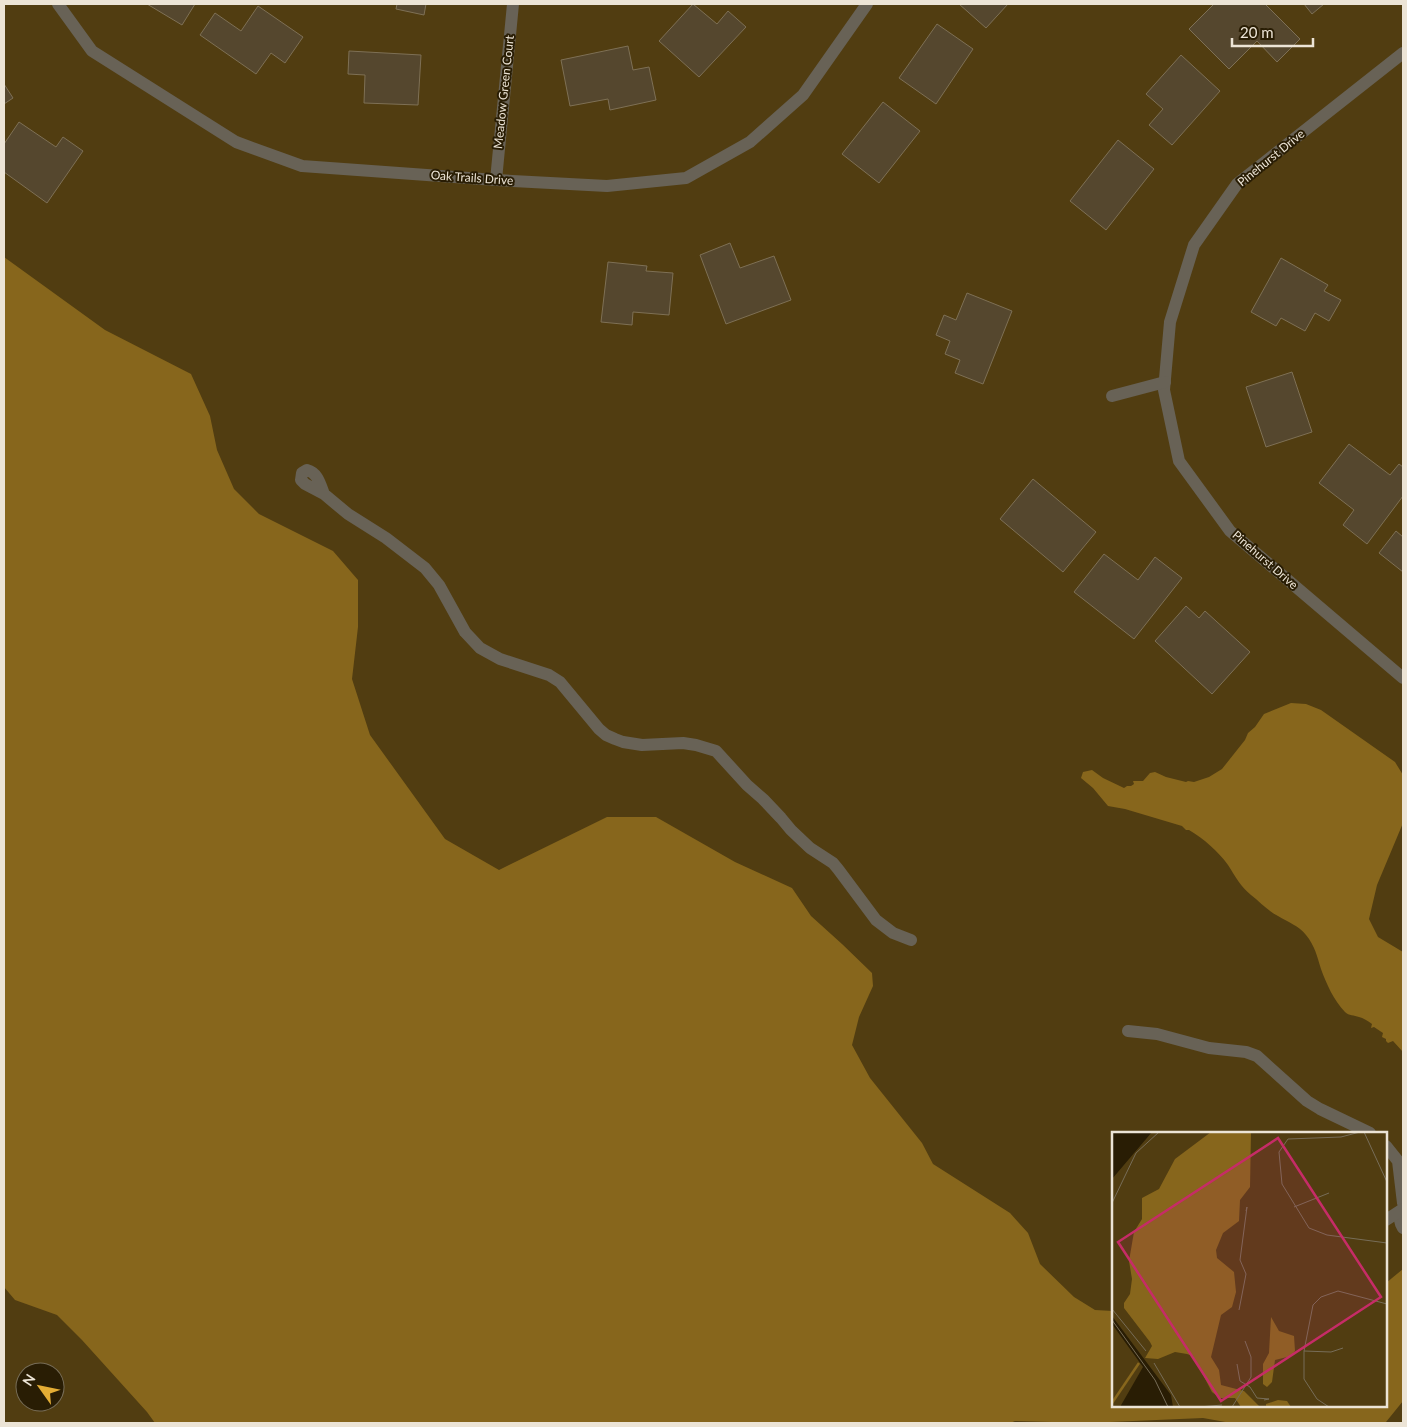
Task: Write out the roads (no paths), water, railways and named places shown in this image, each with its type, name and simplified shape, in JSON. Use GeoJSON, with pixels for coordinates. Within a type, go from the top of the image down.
{"type":"FeatureCollection","features":[{"type":"Feature","properties":{"kind":"street","name":"Oak Trails Drive"},"geometry":{"type":"LineString","coordinates":[[58,4],[92,51],[236,142],[302,166],[607,186],[686,178],[750,142],[803,95],[867,4]]}},
{"type":"Feature","properties":{"kind":"street","name":"Meadow Green Court"},"geometry":{"type":"LineString","coordinates":[[496,180],[513,4]]}},
{"type":"Feature","properties":{"kind":"street","name":"Pinehurst Drive"},"geometry":{"type":"LineString","coordinates":[[1403,53],[1237,184],[1194,245],[1170,322],[1164,390],[1179,461],[1230,531],[1403,678]]}},
{"type":"Feature","properties":{"kind":"street"},"geometry":{"type":"LineString","coordinates":[[1112,396],[1165,382]]}},
{"type":"Feature","properties":{"kind":"street"},"geometry":{"type":"LineString","coordinates":[[324,494],[348,514],[386,538],[424,568],[439,585],[465,632],[480,648],[500,659],[549,675],[560,682],[606,735],[623,742],[642,744],[683,743],[716,751],[791,830],[810,848],[838,869],[876,920],[893,933],[911,940]]}},
{"type":"Feature","properties":{"kind":"street"},"geometry":{"type":"LineString","coordinates":[[1128,1031],[1157,1034],[1209,1048],[1246,1052],[1257,1056],[1308,1101],[1320,1109],[1368,1132]]}},
{"type":"Feature","properties":{"kind":"street"},"geometry":{"type":"LineString","coordinates":[[1387,1146],[1403,1157]]}},
{"type":"Feature","properties":{"kind":"street"},"geometry":{"type":"LineString","coordinates":[[1387,1146],[1398,1161],[1403,1203]]}},
{"type":"Feature","properties":{"kind":"street"},"geometry":{"type":"LineString","coordinates":[[1387,1219],[1403,1209]]}},
{"type":"Feature","properties":{"kind":"street"},"geometry":{"type":"LineString","coordinates":[[1403,1209],[1399,1216],[1403,1228]]}}]}
